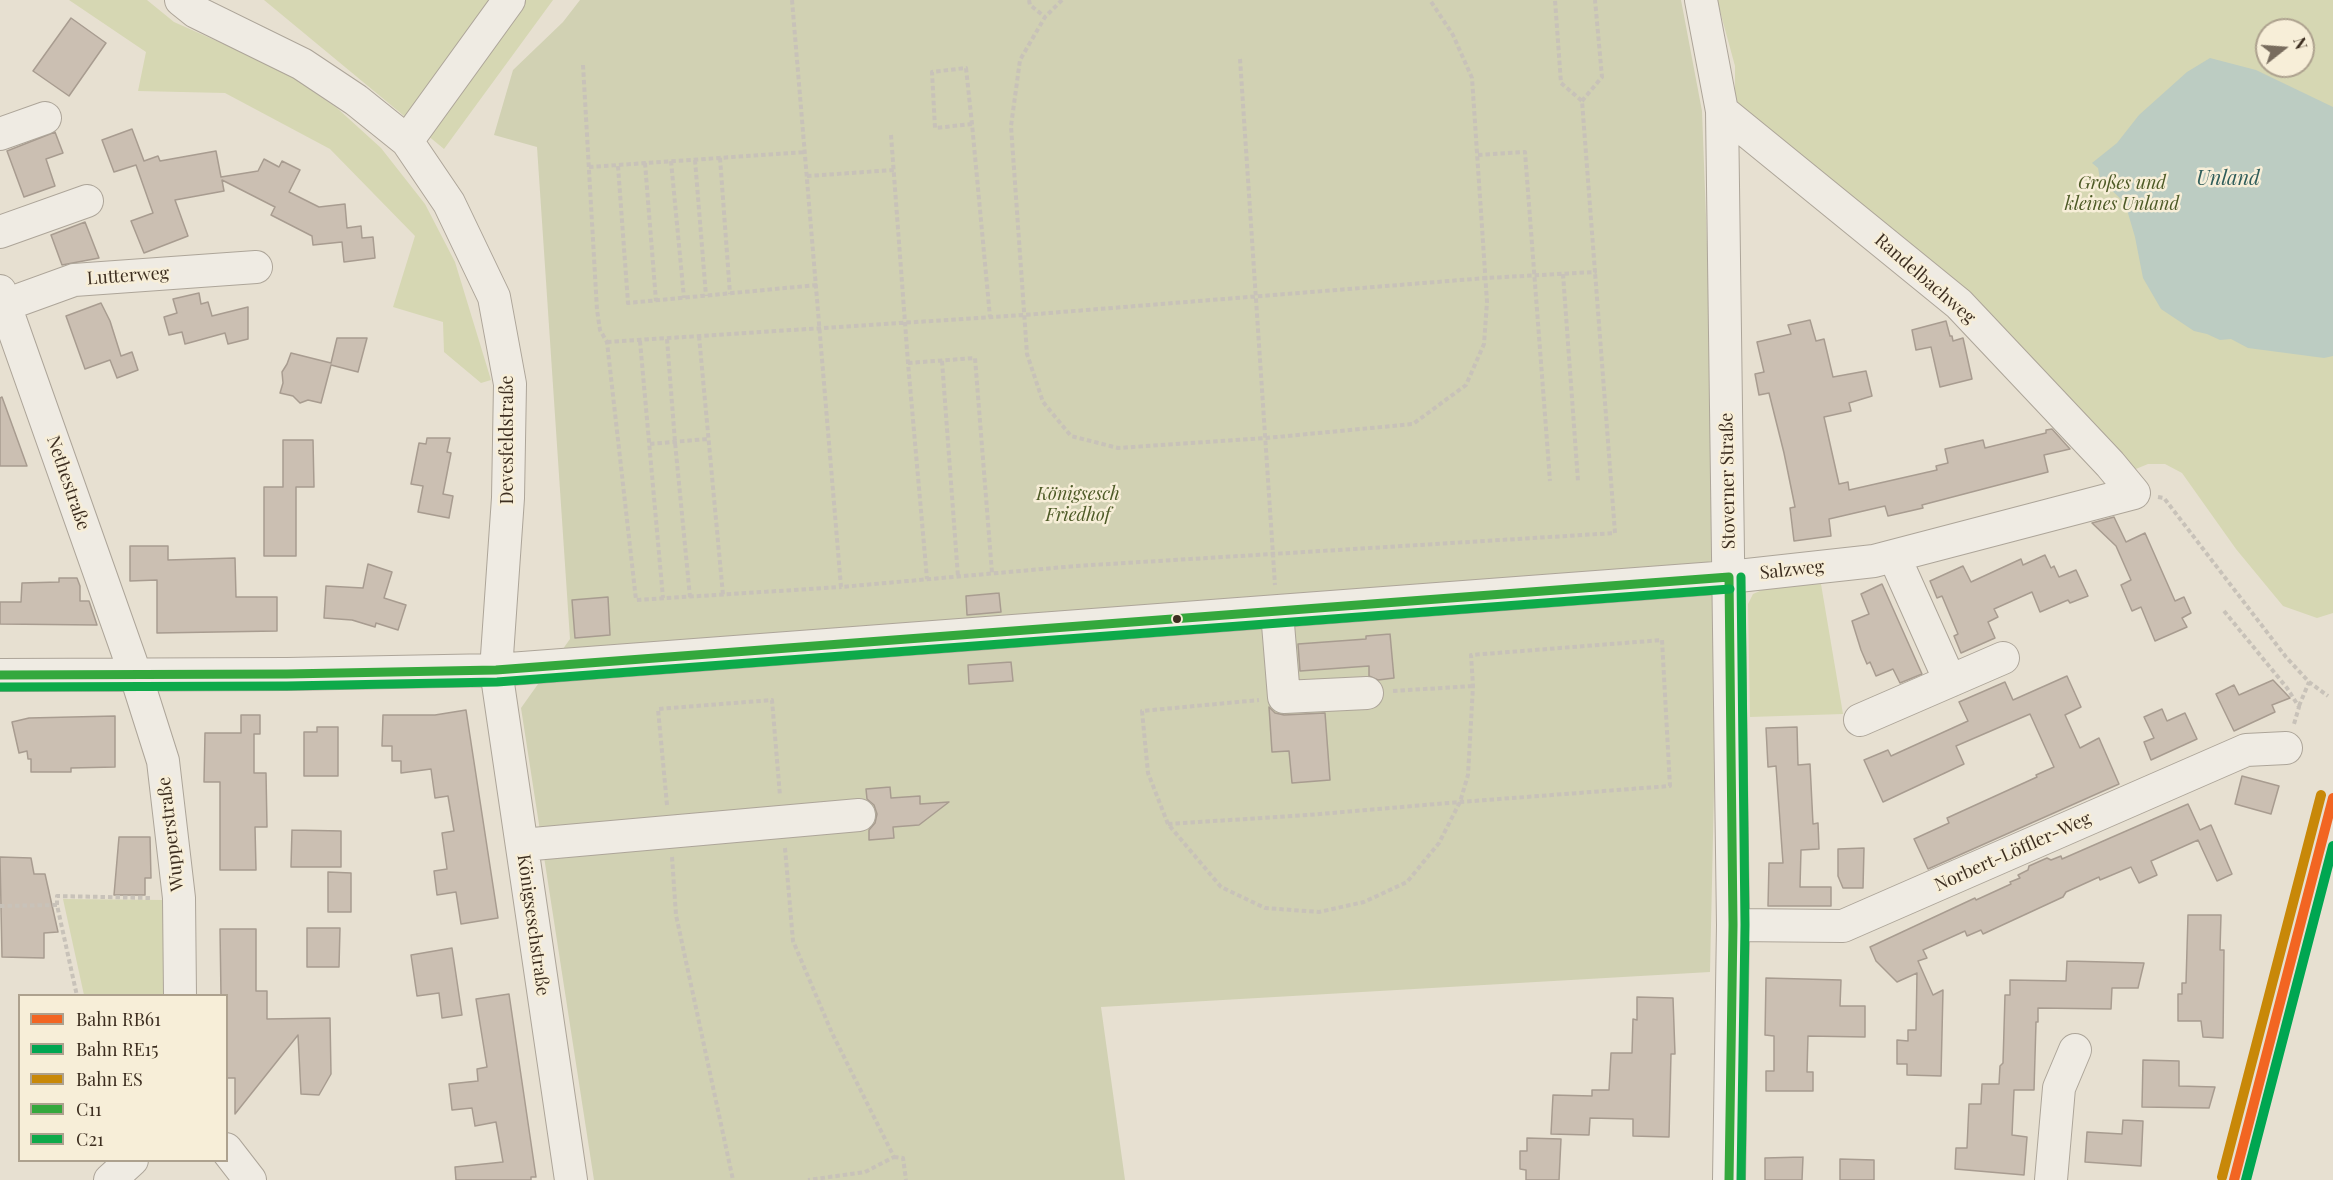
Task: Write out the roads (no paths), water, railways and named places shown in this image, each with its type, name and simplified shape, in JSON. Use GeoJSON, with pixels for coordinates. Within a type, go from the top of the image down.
{"type":"FeatureCollection","features":[{"type":"Feature","properties":{"kind":"street","name":"Devesfeldstraße"},"geometry":{"type":"LineString","coordinates":[[181,0],[196,12],[302,64],[356,100],[407,141],[449,203],[494,297],[510,384],[508,498],[496,670]]}},
{"type":"Feature","properties":{"kind":"street"},"geometry":{"type":"LineString","coordinates":[[407,141],[509,0]]}},
{"type":"Feature","properties":{"kind":"street","name":"Stoverner Straße"},"geometry":{"type":"LineString","coordinates":[[1701,0],[1722,111],[1734,925],[1729,1180]]}},
{"type":"Feature","properties":{"kind":"street","name":"Randelbachweg"},"geometry":{"type":"LineString","coordinates":[[1722,111],[1959,304],[2110,464],[2134,493]]}},
{"type":"Feature","properties":{"kind":"street"},"geometry":{"type":"LineString","coordinates":[[0,134],[45,118]]}},
{"type":"Feature","properties":{"kind":"street"},"geometry":{"type":"LineString","coordinates":[[0,232],[87,201]]}},
{"type":"Feature","properties":{"kind":"street","name":"Lutterweg"},"geometry":{"type":"LineString","coordinates":[[2,298],[74,280],[256,267]]}},
{"type":"Feature","properties":{"kind":"street","name":"Nethestraße"},"geometry":{"type":"LineString","coordinates":[[2,298],[9,344],[136,676]]}},
{"type":"Feature","properties":{"kind":"street","name":"Salzweg"},"geometry":{"type":"LineString","coordinates":[[0,675],[136,676],[496,670],[1729,577],[1874,561],[2134,493]]}},
{"type":"Feature","properties":{"kind":"street"},"geometry":{"type":"LineString","coordinates":[[1894,556],[1950,681]]}},
{"type":"Feature","properties":{"kind":"street"},"geometry":{"type":"LineString","coordinates":[[1277,612],[1284,697],[1367,693]]}},
{"type":"Feature","properties":{"kind":"street"},"geometry":{"type":"LineString","coordinates":[[1860,720],[2003,658]]}},
{"type":"Feature","properties":{"kind":"street","name":"Königseschstraße"},"geometry":{"type":"LineString","coordinates":[[496,670],[571,1180]]}},
{"type":"Feature","properties":{"kind":"street","name":"Wupperstraße"},"geometry":{"type":"LineString","coordinates":[[136,676],[162,761],[179,898],[180,994]]}},
{"type":"Feature","properties":{"kind":"street","name":"Norbert-Löffler-Weg"},"geometry":{"type":"LineString","coordinates":[[1734,925],[1844,926],[2246,750],[2286,748]]}},
{"type":"Feature","properties":{"kind":"street"},"geometry":{"type":"LineString","coordinates":[[522,845],[859,815]]}},
{"type":"Feature","properties":{"kind":"street"},"geometry":{"type":"LineString","coordinates":[[2051,1180],[2059,1088],[2075,1050]]}},
{"type":"Feature","properties":{"kind":"street"},"geometry":{"type":"LineString","coordinates":[[228,1152],[250,1180]]}},
{"type":"Feature","properties":{"kind":"street"},"geometry":{"type":"LineString","coordinates":[[110,1180],[131,1162]]}},
{"type":"Feature","properties":{"kind":"water","name":"Unland"},"geometry":{"type":"Polygon","coordinates":[[[2210,58],[2255,70],[2255,78],[2273,78],[2333,107],[2333,356],[2324,358],[2248,348],[2231,339],[2220,340],[2194,331],[2161,309],[2143,278],[2125,203],[2100,179],[2098,168],[2092,163],[2117,143],[2139,115],[2187,72],[2210,58]]]}},
{"type":"Feature","properties":{"kind":"rail line","name":"ES"},"geometry":{"type":"LineString","coordinates":[[2222,1177],[2321,795]]}},
{"type":"Feature","properties":{"kind":"rail line","name":"RB61"},"geometry":{"type":"LineString","coordinates":[[2234,1180],[2333,798]]}},
{"type":"Feature","properties":{"kind":"rail line","name":"RE15"},"geometry":{"type":"LineString","coordinates":[[2246,1180],[2333,846]]}},
{"type":"Feature","properties":{"kind":"park label","name":"Großes und kleines Unland"},"geometry":{"type":"Point","coordinates":[2122,193]}},
{"type":"Feature","properties":{"kind":"park label","name":"Königsesch Friedhof"},"geometry":{"type":"Point","coordinates":[1078,504]}}]}
